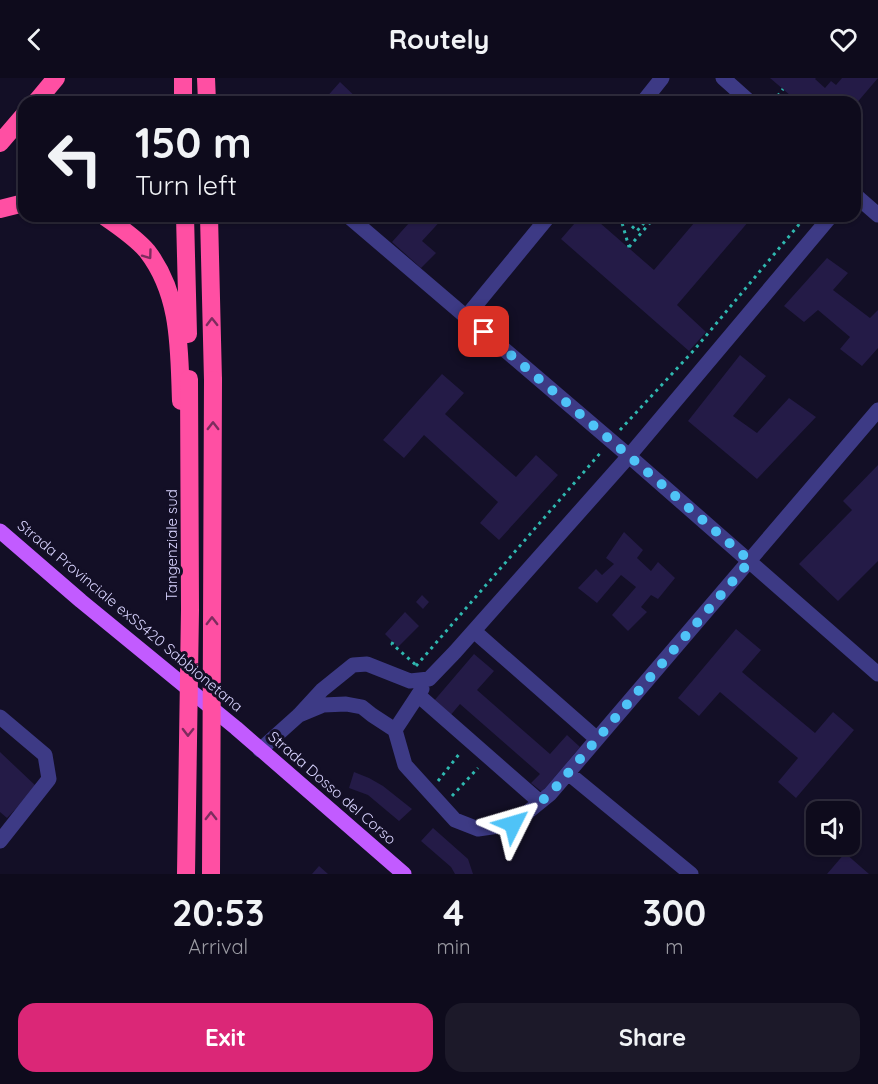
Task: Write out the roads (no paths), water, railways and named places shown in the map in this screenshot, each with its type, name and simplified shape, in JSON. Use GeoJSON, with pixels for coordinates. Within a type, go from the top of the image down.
{"type":"FeatureCollection","features":[{"type":"Feature","properties":{"kind":"highway"},"geometry":{"type":"LineString","coordinates":[[41,96],[56,78]]}},
{"type":"Feature","properties":{"kind":"highway"},"geometry":{"type":"LineString","coordinates":[[183,78],[183,96]]}},
{"type":"Feature","properties":{"kind":"highway"},"geometry":{"type":"LineString","coordinates":[[206,78],[207,96]]}},
{"type":"Feature","properties":{"kind":"highway"},"geometry":{"type":"LineString","coordinates":[[0,143],[18,123]]}},
{"type":"Feature","properties":{"kind":"highway"},"geometry":{"type":"LineString","coordinates":[[0,209],[18,204]]}},
{"type":"Feature","properties":{"kind":"highway"},"geometry":{"type":"LineString","coordinates":[[113,222],[127,232],[146,251],[162,276],[174,306],[184,379]]}},
{"type":"Feature","properties":{"kind":"highway","name":"Tangenziale sud"},"geometry":{"type":"LineString","coordinates":[[185,222],[184,379],[190,610],[186,874]]}},
{"type":"Feature","properties":{"kind":"highway"},"geometry":{"type":"LineString","coordinates":[[209,222],[213,380],[211,874]]}},
{"type":"Feature","properties":{"kind":"main road","name":"Strada Provinciale exSS420 Sabbionetana"},"geometry":{"type":"LineString","coordinates":[[0,531],[81,601],[236,728]]}},
{"type":"Feature","properties":{"kind":"main road","name":"Strada Dosso del Corso"},"geometry":{"type":"LineString","coordinates":[[236,728],[404,874]]}},
{"type":"Feature","properties":{"kind":"street"},"geometry":{"type":"LineString","coordinates":[[648,96],[662,78]]}},
{"type":"Feature","properties":{"kind":"street"},"geometry":{"type":"LineString","coordinates":[[723,78],[743,96]]}},
{"type":"Feature","properties":{"kind":"street"},"geometry":{"type":"LineString","coordinates":[[861,200],[878,215]]}},
{"type":"Feature","properties":{"kind":"street"},"geometry":{"type":"LineString","coordinates":[[355,222],[629,456],[878,674]]}},
{"type":"Feature","properties":{"kind":"street"},"geometry":{"type":"LineString","coordinates":[[466,316],[544,222]]}},
{"type":"Feature","properties":{"kind":"street"},"geometry":{"type":"LineString","coordinates":[[395,730],[429,679],[629,456],[826,222]]}},
{"type":"Feature","properties":{"kind":"street"},"geometry":{"type":"LineString","coordinates":[[299,715],[323,705],[346,704],[362,707],[395,730],[405,765],[455,820],[478,829],[513,824],[550,794],[878,410]]}},
{"type":"Feature","properties":{"kind":"street"},"geometry":{"type":"LineString","coordinates":[[474,631],[597,739]]}},
{"type":"Feature","properties":{"kind":"street"},"geometry":{"type":"LineString","coordinates":[[260,750],[299,715],[322,690],[353,665],[367,664],[410,681],[429,679]]}},
{"type":"Feature","properties":{"kind":"street"},"geometry":{"type":"LineString","coordinates":[[418,695],[540,801]]}},
{"type":"Feature","properties":{"kind":"street"},"geometry":{"type":"LineString","coordinates":[[0,717],[45,755],[49,779],[0,841]]}},
{"type":"Feature","properties":{"kind":"street"},"geometry":{"type":"LineString","coordinates":[[568,773],[691,874]]}}]}
